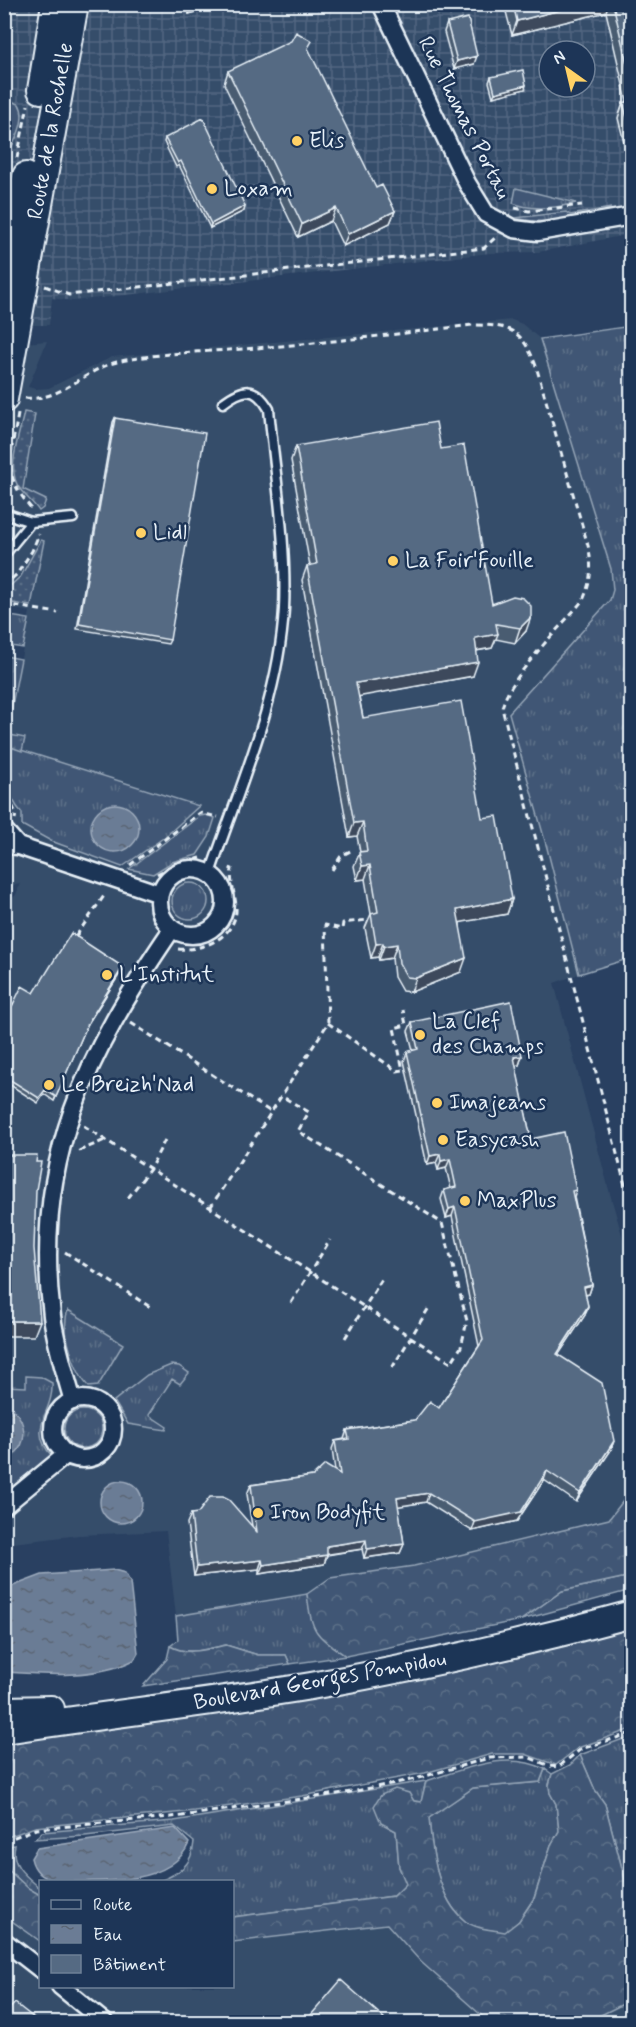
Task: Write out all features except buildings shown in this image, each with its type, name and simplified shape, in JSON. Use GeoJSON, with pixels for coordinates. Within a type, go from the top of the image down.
{"type":"FeatureCollection","features":[{"type":"Feature","properties":{"kind":"main road","name":"Route de la Rochelle"},"geometry":{"type":"LineString","coordinates":[[4,276],[26,179],[55,4]]}},
{"type":"Feature","properties":{"kind":"main road","name":"Route de la Rochelle"},"geometry":{"type":"LineString","coordinates":[[5,396],[75,4]]}},
{"type":"Feature","properties":{"kind":"main road","name":"Boulevard Georges Pompidou"},"geometry":{"type":"LineString","coordinates":[[4,1710],[83,1707],[309,1675],[499,1636],[632,1602]]}},
{"type":"Feature","properties":{"kind":"main road","name":"Boulevard Georges Pompidou"},"geometry":{"type":"LineString","coordinates":[[4,1730],[196,1704],[380,1674],[510,1646],[632,1614]]}},
{"type":"Feature","properties":{"kind":"street","name":"Rue Thomas Portau"},"geometry":{"type":"LineString","coordinates":[[381,4],[467,183],[486,214],[514,229],[538,232],[632,216]]}},
{"type":"Feature","properties":{"kind":"street"},"geometry":{"type":"LineString","coordinates":[[9,828],[11,846],[160,894]]}},
{"type":"Feature","properties":{"kind":"street"},"geometry":{"type":"LineString","coordinates":[[198,870],[208,873],[219,883],[225,898],[225,906],[219,922],[199,935],[185,934],[172,929],[161,913],[160,894],[164,885],[179,872],[198,870]]}},
{"type":"Feature","properties":{"kind":"street"},"geometry":{"type":"LineString","coordinates":[[73,1401],[52,1317],[49,1248],[58,1158],[69,1117],[93,1060],[117,1014],[172,929]]}},
{"type":"Feature","properties":{"kind":"street"},"geometry":{"type":"LineString","coordinates":[[82,1398],[99,1403],[110,1415],[113,1431],[105,1449],[87,1459],[67,1454],[55,1440],[54,1421],[58,1412],[73,1401],[82,1398]]}},
{"type":"Feature","properties":{"kind":"street"},"geometry":{"type":"LineString","coordinates":[[4,1506],[67,1454]]}},
{"type":"Feature","properties":{"kind":"street"},"geometry":{"type":"LineString","coordinates":[[4,1941],[39,1968]]}},
{"type":"Feature","properties":{"kind":"street"},"geometry":{"type":"LineString","coordinates":[[62,1988],[104,2022]]}},
{"type":"Feature","properties":{"kind":"lane"},"geometry":{"type":"LineString","coordinates":[[208,873],[212,868],[269,704],[284,611],[285,564],[269,409],[263,398],[253,391],[239,391],[224,403]]}},
{"type":"Feature","properties":{"kind":"lane"},"geometry":{"type":"LineString","coordinates":[[4,513],[31,522],[73,518]]}},
{"type":"Feature","properties":{"kind":"lane"},"geometry":{"type":"LineString","coordinates":[[4,555],[31,522]]}},
{"type":"Feature","properties":{"kind":"path"},"geometry":{"type":"LineString","coordinates":[[16,161],[29,97]]}},
{"type":"Feature","properties":{"kind":"path"},"geometry":{"type":"LineString","coordinates":[[508,206],[529,212],[592,204]]}},
{"type":"Feature","properties":{"kind":"path"},"geometry":{"type":"LineString","coordinates":[[511,212],[534,214],[567,211],[571,213]]}},
{"type":"Feature","properties":{"kind":"path"},"geometry":{"type":"LineString","coordinates":[[36,282],[69,295],[484,248],[497,235]]}},
{"type":"Feature","properties":{"kind":"path"},"geometry":{"type":"LineString","coordinates":[[5,396],[41,399],[55,394],[100,368],[135,358],[305,344],[472,325],[510,328],[522,338],[536,366],[589,549],[592,568],[590,585],[583,600],[516,678],[505,695],[502,708],[632,1212]]}},
{"type":"Feature","properties":{"kind":"path"},"geometry":{"type":"LineString","coordinates":[[4,586],[17,574],[39,534]]}},
{"type":"Feature","properties":{"kind":"path"},"geometry":{"type":"LineString","coordinates":[[4,604],[58,613]]}},
{"type":"Feature","properties":{"kind":"path"},"geometry":{"type":"LineString","coordinates":[[4,787],[16,814],[9,828]]}},
{"type":"Feature","properties":{"kind":"path"},"geometry":{"type":"LineString","coordinates":[[76,936],[124,869],[200,813],[218,817],[215,825]]}},
{"type":"Feature","properties":{"kind":"path"},"geometry":{"type":"LineString","coordinates":[[198,857],[206,848]]}},
{"type":"Feature","properties":{"kind":"path"},"geometry":{"type":"LineString","coordinates":[[333,870],[341,856],[354,849]]}},
{"type":"Feature","properties":{"kind":"path"},"geometry":{"type":"LineString","coordinates":[[210,1208],[328,1023],[325,926],[339,930],[344,926],[343,923],[368,920]]}},
{"type":"Feature","properties":{"kind":"path"},"geometry":{"type":"LineString","coordinates":[[328,1023],[397,1071],[403,1070],[394,1028],[406,1025],[402,1010]]}},
{"type":"Feature","properties":{"kind":"path"},"geometry":{"type":"LineString","coordinates":[[117,1014],[271,1112]]}},
{"type":"Feature","properties":{"kind":"path"},"geometry":{"type":"LineString","coordinates":[[69,1117],[451,1363],[466,1333],[467,1321],[442,1222],[298,1131],[309,1112],[281,1096]]}},
{"type":"Feature","properties":{"kind":"path"},"geometry":{"type":"LineString","coordinates":[[128,1198],[150,1169],[167,1136]]}},
{"type":"Feature","properties":{"kind":"path"},"geometry":{"type":"LineString","coordinates":[[291,1303],[330,1240]]}},
{"type":"Feature","properties":{"kind":"path"},"geometry":{"type":"LineString","coordinates":[[49,1248],[61,1249],[150,1307]]}},
{"type":"Feature","properties":{"kind":"path"},"geometry":{"type":"LineString","coordinates":[[345,1338],[384,1276]]}},
{"type":"Feature","properties":{"kind":"path"},"geometry":{"type":"LineString","coordinates":[[392,1368],[430,1306]]}},
{"type":"Feature","properties":{"kind":"path"},"geometry":{"type":"LineString","coordinates":[[4,1841],[36,1829],[182,1816],[351,1792],[415,1779],[489,1758],[528,1757],[558,1767],[581,1749],[632,1732]]}},
{"type":"Feature","properties":{"kind":"shaded area"},"geometry":{"type":"Polygon","coordinates":[[[4,5],[631,5],[631,234],[538,252],[490,253],[73,301],[52,298],[49,325],[5,325],[4,5]]]}},
{"type":"Feature","properties":{"kind":"shaded area"},"geometry":{"type":"Polygon","coordinates":[[[512,320],[522,324],[540,339],[611,569],[613,590],[610,600],[509,714],[547,848],[579,974],[554,983],[631,1266],[631,1491],[609,1519],[414,1566],[330,1578],[307,1594],[176,1616],[166,1531],[79,1535],[5,1544],[5,1447],[13,1456],[7,1409],[4,1409],[4,905],[16,895],[20,884],[5,887],[5,777],[15,805],[22,813],[147,790],[22,751],[25,738],[11,736],[7,731],[30,612],[5,607],[5,602],[31,606],[41,541],[21,576],[8,588],[5,598],[5,345],[47,341],[28,387],[36,389],[49,388],[112,357],[512,320]],[[25,412],[13,472],[20,489],[38,510],[43,508],[23,489],[35,415],[25,412]],[[215,818],[166,844],[130,869],[153,874],[172,862],[194,857],[209,837],[215,818]],[[206,893],[173,894],[173,906],[207,905],[206,893]]]}},
{"type":"Feature","properties":{"kind":"shaded area"},"geometry":{"type":"Polygon","coordinates":[[[4,1916],[39,1940],[39,1988],[234,1988],[234,1942],[387,1924],[421,1962],[489,2022],[5,2022],[4,1916]]]}},
{"type":"Feature","properties":{"kind":"shaded area"},"geometry":{"type":"Polygon","coordinates":[[[631,1999],[631,2022],[587,2022],[627,2002],[631,1999]]]}},
{"type":"Feature","properties":{"kind":"green space"},"geometry":{"type":"Polygon","coordinates":[[[13,102],[19,104],[21,124],[16,139],[5,156],[5,107],[13,102]]]}},
{"type":"Feature","properties":{"kind":"green space"},"geometry":{"type":"Polygon","coordinates":[[[516,188],[576,203],[544,208],[520,206],[513,203],[516,188]]]}},
{"type":"Feature","properties":{"kind":"green space"},"geometry":{"type":"Polygon","coordinates":[[[611,208],[591,217],[564,221],[515,218],[566,212],[570,215],[611,208]]]}},
{"type":"Feature","properties":{"kind":"green space"},"geometry":{"type":"Polygon","coordinates":[[[631,326],[631,958],[579,974],[509,713],[610,600],[613,590],[611,569],[540,339],[631,326]]]}},
{"type":"Feature","properties":{"kind":"green space"},"geometry":{"type":"Polygon","coordinates":[[[24,412],[35,414],[23,489],[46,500],[39,511],[20,489],[14,472],[15,452],[24,412]]]}},
{"type":"Feature","properties":{"kind":"green space"},"geometry":{"type":"Polygon","coordinates":[[[41,540],[44,541],[31,606],[5,602],[8,588],[21,576],[41,540]]]}},
{"type":"Feature","properties":{"kind":"green space"},"geometry":{"type":"Polygon","coordinates":[[[4,615],[29,619],[23,648],[5,645],[4,615]]]}},
{"type":"Feature","properties":{"kind":"green space"},"geometry":{"type":"Polygon","coordinates":[[[5,656],[21,659],[7,731],[11,736],[5,734],[5,656]]]}},
{"type":"Feature","properties":{"kind":"green space"},"geometry":{"type":"Polygon","coordinates":[[[5,734],[25,738],[22,751],[5,745],[5,734]]]}},
{"type":"Feature","properties":{"kind":"green space"},"geometry":{"type":"Polygon","coordinates":[[[5,745],[199,806],[166,836],[122,867],[51,841],[22,825],[22,813],[12,798],[7,781],[5,745]]]}},
{"type":"Feature","properties":{"kind":"green space"},"geometry":{"type":"Polygon","coordinates":[[[200,816],[215,818],[209,837],[197,855],[172,862],[153,874],[129,869],[200,816]]]}},
{"type":"Feature","properties":{"kind":"green space"},"geometry":{"type":"Polygon","coordinates":[[[190,883],[203,888],[208,901],[203,914],[190,919],[177,914],[172,901],[177,888],[190,883]]]}},
{"type":"Feature","properties":{"kind":"green space"},"geometry":{"type":"Polygon","coordinates":[[[68,1310],[123,1344],[98,1386],[89,1387],[74,1361],[67,1339],[68,1310]]]}},
{"type":"Feature","properties":{"kind":"green space"},"geometry":{"type":"Polygon","coordinates":[[[171,1365],[179,1366],[189,1373],[180,1384],[172,1379],[149,1415],[167,1427],[166,1430],[128,1424],[114,1401],[147,1375],[171,1365]]]}},
{"type":"Feature","properties":{"kind":"green space"},"geometry":{"type":"Polygon","coordinates":[[[26,1376],[41,1377],[52,1383],[52,1393],[41,1428],[41,1437],[52,1456],[20,1483],[5,1489],[4,1447],[13,1456],[7,1409],[5,1409],[5,1386],[26,1387],[26,1376]]]}},
{"type":"Feature","properties":{"kind":"green space"},"geometry":{"type":"Polygon","coordinates":[[[83,1410],[97,1415],[102,1429],[97,1443],[83,1448],[69,1443],[64,1429],[69,1415],[83,1410]]]}},
{"type":"Feature","properties":{"kind":"green space"},"geometry":{"type":"Polygon","coordinates":[[[631,1491],[631,1576],[562,1591],[521,1620],[346,1656],[327,1643],[313,1625],[307,1594],[330,1578],[414,1566],[609,1519],[631,1491]]]}},
{"type":"Feature","properties":{"kind":"green space"},"geometry":{"type":"Polygon","coordinates":[[[631,1576],[631,1590],[521,1620],[562,1591],[631,1576]]]}},
{"type":"Feature","properties":{"kind":"green space"},"geometry":{"type":"Polygon","coordinates":[[[307,1594],[311,1617],[317,1631],[321,1637],[346,1656],[290,1664],[286,1655],[258,1655],[226,1645],[197,1651],[180,1651],[170,1646],[178,1640],[176,1616],[307,1594]]]}},
{"type":"Feature","properties":{"kind":"green space"},"geometry":{"type":"Polygon","coordinates":[[[631,1626],[631,1729],[578,1748],[556,1765],[525,1754],[492,1754],[425,1773],[302,1796],[195,1811],[35,1827],[5,1838],[5,1743],[35,1736],[182,1719],[341,1695],[516,1658],[631,1626]]]}},
{"type":"Feature","properties":{"kind":"green space"},"geometry":{"type":"Polygon","coordinates":[[[226,1645],[258,1655],[286,1655],[290,1664],[143,1686],[167,1659],[170,1646],[191,1651],[226,1645]]]}},
{"type":"Feature","properties":{"kind":"green space"},"geometry":{"type":"Polygon","coordinates":[[[631,1736],[631,1902],[605,1804],[595,1790],[580,1755],[631,1736]]]}},
{"type":"Feature","properties":{"kind":"green space"},"geometry":{"type":"Polygon","coordinates":[[[580,1755],[595,1790],[605,1804],[631,1902],[631,1999],[627,2002],[587,2022],[489,2022],[421,1962],[387,1924],[234,1942],[234,1917],[394,1896],[406,1884],[399,1867],[396,1831],[381,1823],[374,1806],[381,1795],[395,1789],[409,1793],[414,1801],[421,1802],[426,1781],[486,1763],[515,1761],[545,1769],[540,1782],[473,1788],[429,1818],[434,1859],[448,1900],[465,1921],[474,1926],[505,1932],[519,1921],[534,1899],[551,1845],[559,1831],[556,1804],[550,1793],[549,1785],[552,1774],[570,1765],[580,1755]]]}},
{"type":"Feature","properties":{"kind":"green space"},"geometry":{"type":"Polygon","coordinates":[[[545,1769],[552,1774],[549,1785],[550,1793],[556,1804],[559,1831],[551,1845],[534,1898],[519,1921],[505,1933],[469,1924],[456,1911],[442,1887],[434,1859],[429,1818],[473,1788],[540,1782],[545,1769]]]}},
{"type":"Feature","properties":{"kind":"green space"},"geometry":{"type":"Polygon","coordinates":[[[426,1781],[421,1802],[414,1801],[381,1823],[396,1831],[399,1867],[407,1884],[394,1896],[234,1917],[234,1880],[162,1880],[184,1867],[193,1850],[194,1842],[174,1826],[35,1839],[42,1832],[174,1821],[426,1781]]]}},
{"type":"Feature","properties":{"kind":"green space"},"geometry":{"type":"Polygon","coordinates":[[[15,1845],[17,1864],[20,1870],[39,1887],[39,1894],[28,1888],[5,1867],[4,1847],[15,1845]]]}},
{"type":"Feature","properties":{"kind":"green space"},"geometry":{"type":"Polygon","coordinates":[[[5,1867],[28,1888],[39,1894],[39,1940],[5,1916],[5,1867]]]}},
{"type":"Feature","properties":{"kind":"water"},"geometry":{"type":"Polygon","coordinates":[[[110,804],[120,804],[135,814],[139,828],[138,837],[129,848],[120,852],[110,852],[95,842],[91,833],[91,823],[101,808],[110,804]]]}},
{"type":"Feature","properties":{"kind":"water"},"geometry":{"type":"Polygon","coordinates":[[[5,1409],[13,1409],[23,1427],[21,1445],[13,1456],[5,1447],[5,1409]]]}},
{"type":"Feature","properties":{"kind":"water"},"geometry":{"type":"Polygon","coordinates":[[[121,1481],[129,1482],[136,1487],[141,1494],[141,1510],[136,1517],[129,1522],[121,1523],[113,1522],[106,1517],[101,1510],[100,1502],[101,1494],[106,1487],[113,1482],[121,1481]]]}},
{"type":"Feature","properties":{"kind":"water"},"geometry":{"type":"Polygon","coordinates":[[[114,1570],[125,1573],[130,1582],[138,1653],[134,1660],[87,1673],[54,1675],[5,1672],[5,1589],[42,1575],[114,1570]]]}},
{"type":"Feature","properties":{"kind":"water"},"geometry":{"type":"Polygon","coordinates":[[[175,1828],[189,1843],[180,1857],[166,1868],[149,1875],[120,1880],[52,1880],[46,1878],[34,1867],[31,1858],[37,1848],[175,1828]]]}},
{"type":"Feature","properties":{"kind":"place","name":"Elis"},"geometry":{"type":"Point","coordinates":[297,141]}},
{"type":"Feature","properties":{"kind":"place","name":"Loxam"},"geometry":{"type":"Point","coordinates":[212,189]}},
{"type":"Feature","properties":{"kind":"place","name":"Lidl"},"geometry":{"type":"Point","coordinates":[141,533]}},
{"type":"Feature","properties":{"kind":"place","name":"La Foir'Fouille"},"geometry":{"type":"Point","coordinates":[393,561]}},
{"type":"Feature","properties":{"kind":"place","name":"L'Institut"},"geometry":{"type":"Point","coordinates":[107,975]}},
{"type":"Feature","properties":{"kind":"place","name":"La Clef des Champs"},"geometry":{"type":"Point","coordinates":[420,1035]}},
{"type":"Feature","properties":{"kind":"place","name":"Le Breizh'Nad"},"geometry":{"type":"Point","coordinates":[49,1085]}},
{"type":"Feature","properties":{"kind":"place","name":"Imajeans"},"geometry":{"type":"Point","coordinates":[437,1103]}},
{"type":"Feature","properties":{"kind":"place","name":"Easycash"},"geometry":{"type":"Point","coordinates":[443,1140]}},
{"type":"Feature","properties":{"kind":"place","name":"MaxPlus"},"geometry":{"type":"Point","coordinates":[465,1201]}},
{"type":"Feature","properties":{"kind":"place","name":"Iron Bodyfit"},"geometry":{"type":"Point","coordinates":[258,1513]}}]}
